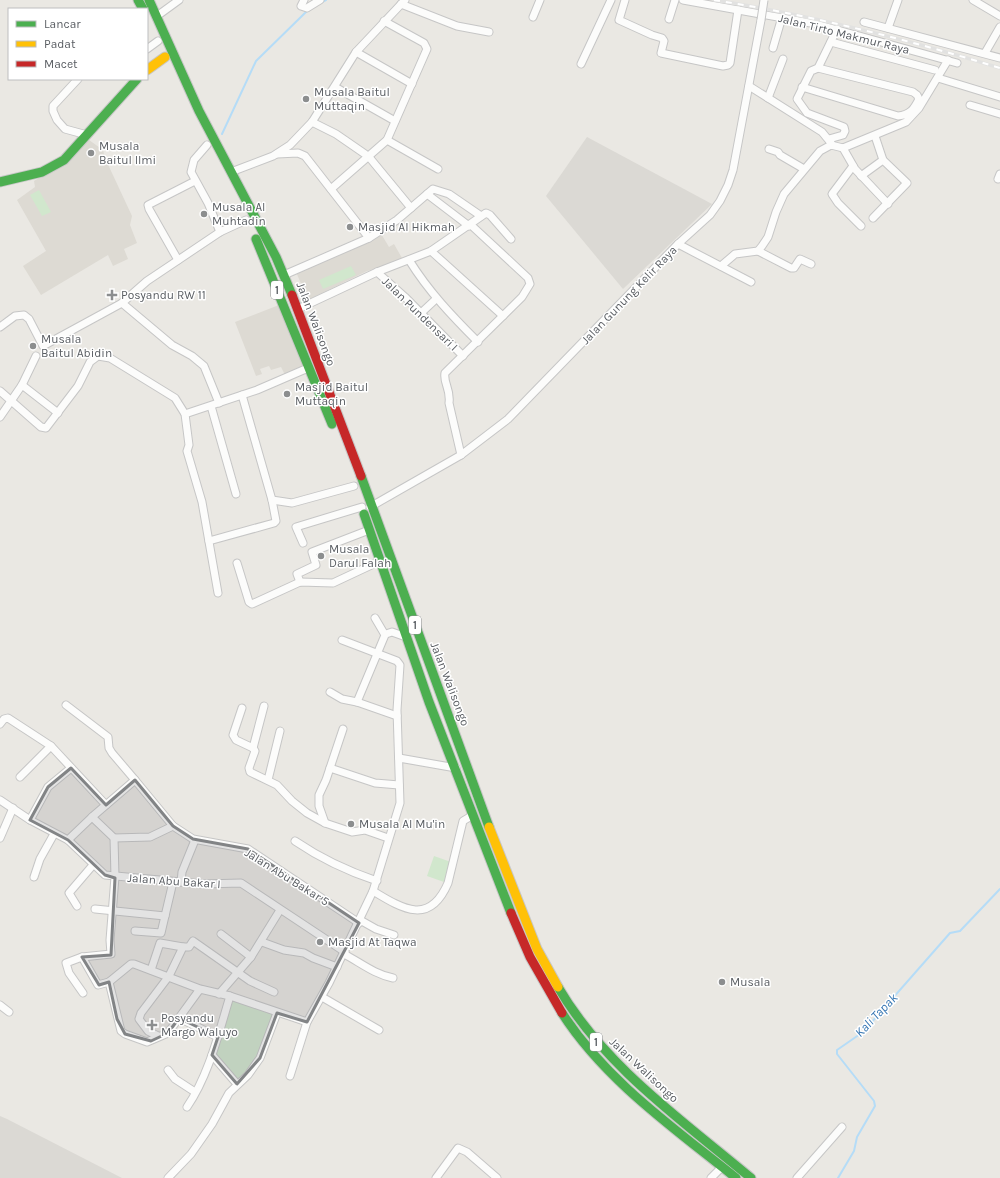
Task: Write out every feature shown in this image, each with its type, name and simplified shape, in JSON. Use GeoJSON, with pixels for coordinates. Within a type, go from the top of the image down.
{"type":"FeatureCollection","features":[{"type":"Feature","properties":{"kind":"main road","name":"1"},"geometry":{"type":"LineString","coordinates":[[149,0],[157,16],[168,55]]}},
{"type":"Feature","properties":{"kind":"main road","name":"1"},"geometry":{"type":"LineString","coordinates":[[148,19],[158,41],[168,55]]}},
{"type":"Feature","properties":{"kind":"main road"},"geometry":{"type":"LineString","coordinates":[[148,69],[168,55]]}},
{"type":"Feature","properties":{"kind":"main road","name":"Jalan Walisongo"},"geometry":{"type":"LineString","coordinates":[[168,55],[195,113],[207,145],[262,250],[308,368],[336,433],[347,467]]}},
{"type":"Feature","properties":{"kind":"main road"},"geometry":{"type":"LineString","coordinates":[[0,182],[42,172],[64,160],[136,80]]}},
{"type":"Feature","properties":{"kind":"main road","name":"Jalan Walisongo"},"geometry":{"type":"LineString","coordinates":[[195,113],[231,172],[284,275],[298,309],[369,530],[406,637],[505,900],[530,957],[549,993],[576,1034],[629,1091],[736,1178]]}},
{"type":"Feature","properties":{"kind":"main road","name":"Jalan Walisongo"},"geometry":{"type":"LineString","coordinates":[[359,496],[528,928],[559,990],[596,1042],[626,1073],[751,1178]]}},
{"type":"Feature","properties":{"kind":"street"},"geometry":{"type":"LineString","coordinates":[[157,16],[179,0]]}},
{"type":"Feature","properties":{"kind":"street"},"geometry":{"type":"LineString","coordinates":[[304,0],[301,6],[307,8],[320,0]]}},
{"type":"Feature","properties":{"kind":"street"},"geometry":{"type":"LineString","coordinates":[[533,17],[540,0]]}},
{"type":"Feature","properties":{"kind":"street"},"geometry":{"type":"LineString","coordinates":[[581,64],[611,0]]}},
{"type":"Feature","properties":{"kind":"street"},"geometry":{"type":"LineString","coordinates":[[625,0],[619,16],[620,22],[664,39],[661,52],[662,54],[723,66],[728,65],[730,62],[738,10]]}},
{"type":"Feature","properties":{"kind":"street"},"geometry":{"type":"LineString","coordinates":[[669,19],[675,0]]}},
{"type":"Feature","properties":{"kind":"street","name":"Jalan Tirto Makmur Raya"},"geometry":{"type":"LineString","coordinates":[[683,0],[782,17],[837,29],[957,63]]}},
{"type":"Feature","properties":{"kind":"street","name":"Jalan Gunung Kelir Raya"},"geometry":{"type":"LineString","coordinates":[[359,496],[461,455],[508,419],[678,244],[710,215],[720,201],[728,185],[749,86],[764,0]]}},
{"type":"Feature","properties":{"kind":"street"},"geometry":{"type":"LineString","coordinates":[[888,28],[898,0]]}},
{"type":"Feature","properties":{"kind":"street"},"geometry":{"type":"LineString","coordinates":[[973,0],[1000,16]]}},
{"type":"Feature","properties":{"kind":"street"},"geometry":{"type":"LineString","coordinates":[[231,172],[277,154],[290,145],[312,122],[356,52],[403,2],[457,26],[489,32]]}},
{"type":"Feature","properties":{"kind":"street"},"geometry":{"type":"LineString","coordinates":[[773,48],[782,17]]}},
{"type":"Feature","properties":{"kind":"street"},"geometry":{"type":"LineString","coordinates":[[331,189],[387,140],[427,49],[424,43],[384,21]]}},
{"type":"Feature","properties":{"kind":"street"},"geometry":{"type":"LineString","coordinates":[[864,22],[1000,58]]}},
{"type":"Feature","properties":{"kind":"street"},"geometry":{"type":"LineString","coordinates":[[985,53],[1000,26]]}},
{"type":"Feature","properties":{"kind":"street"},"geometry":{"type":"LineString","coordinates":[[758,251],[768,237],[776,212],[784,194],[820,151],[830,142],[843,135],[845,131],[844,126],[807,113],[797,99],[802,87],[812,71],[818,68],[837,29]]}},
{"type":"Feature","properties":{"kind":"street"},"geometry":{"type":"LineString","coordinates":[[148,48],[158,41]]}},
{"type":"Feature","properties":{"kind":"street"},"geometry":{"type":"LineString","coordinates":[[831,42],[936,74],[1000,97]]}},
{"type":"Feature","properties":{"kind":"street"},"geometry":{"type":"LineString","coordinates":[[356,52],[412,84]]}},
{"type":"Feature","properties":{"kind":"street"},"geometry":{"type":"LineString","coordinates":[[768,98],[783,59]]}},
{"type":"Feature","properties":{"kind":"street"},"geometry":{"type":"LineString","coordinates":[[843,148],[875,136],[906,122],[912,117],[936,74],[948,60]]}},
{"type":"Feature","properties":{"kind":"street"},"geometry":{"type":"LineString","coordinates":[[802,87],[898,116],[908,114],[912,111],[919,99],[913,92],[818,68]]}},
{"type":"Feature","properties":{"kind":"street"},"geometry":{"type":"LineString","coordinates":[[77,80],[53,106],[53,111],[65,129],[88,135]]}},
{"type":"Feature","properties":{"kind":"street"},"geometry":{"type":"LineString","coordinates":[[749,86],[822,132],[830,142],[843,148],[853,166],[861,176],[888,204]]}},
{"type":"Feature","properties":{"kind":"street"},"geometry":{"type":"LineString","coordinates":[[335,87],[395,121]]}},
{"type":"Feature","properties":{"kind":"street"},"geometry":{"type":"LineString","coordinates":[[970,105],[1000,114]]}},
{"type":"Feature","properties":{"kind":"street"},"geometry":{"type":"LineString","coordinates":[[312,122],[336,134],[367,156],[411,208]]}},
{"type":"Feature","properties":{"kind":"street"},"geometry":{"type":"LineString","coordinates":[[873,218],[906,186],[906,182],[884,160],[875,136]]}},
{"type":"Feature","properties":{"kind":"street"},"geometry":{"type":"LineString","coordinates":[[387,140],[438,169]]}},
{"type":"Feature","properties":{"kind":"street"},"geometry":{"type":"LineString","coordinates":[[207,145],[194,160],[191,167],[195,181],[208,203],[220,232]]}},
{"type":"Feature","properties":{"kind":"street"},"geometry":{"type":"LineString","coordinates":[[769,149],[778,152],[780,156],[804,169]]}},
{"type":"Feature","properties":{"kind":"street"},"geometry":{"type":"LineString","coordinates":[[277,154],[298,153],[305,156],[368,238]]}},
{"type":"Feature","properties":{"kind":"street"},"geometry":{"type":"LineString","coordinates":[[861,176],[884,160]]}},
{"type":"Feature","properties":{"kind":"street"},"geometry":{"type":"LineString","coordinates":[[853,166],[832,194],[838,203],[861,226]]}},
{"type":"Feature","properties":{"kind":"street"},"geometry":{"type":"LineString","coordinates":[[178,260],[149,209],[148,204],[195,181]]}},
{"type":"Feature","properties":{"kind":"street"},"geometry":{"type":"LineString","coordinates":[[284,275],[368,238],[397,220],[433,189],[449,194],[481,216]]}},
{"type":"Feature","properties":{"kind":"street"},"geometry":{"type":"LineString","coordinates":[[424,196],[470,226],[530,282],[522,297],[464,356],[446,371],[444,377],[450,394],[449,403],[461,455]]}},
{"type":"Feature","properties":{"kind":"street"},"geometry":{"type":"LineString","coordinates":[[298,309],[377,272],[432,251],[470,226],[481,216],[489,214],[511,239]]}},
{"type":"Feature","properties":{"kind":"street"},"geometry":{"type":"LineString","coordinates":[[0,327],[15,316],[24,315],[29,319],[43,346],[122,303],[147,281],[178,260],[220,232],[246,220]]}},
{"type":"Feature","properties":{"kind":"street"},"geometry":{"type":"LineString","coordinates":[[678,244],[751,282]]}},
{"type":"Feature","properties":{"kind":"street"},"geometry":{"type":"LineString","coordinates":[[432,251],[504,316]]}},
{"type":"Feature","properties":{"kind":"street"},"geometry":{"type":"LineString","coordinates":[[721,266],[735,254],[758,251],[791,268],[794,268],[800,259],[811,264]]}},
{"type":"Feature","properties":{"kind":"street"},"geometry":{"type":"LineString","coordinates":[[409,260],[424,284],[436,299],[478,342]]}},
{"type":"Feature","properties":{"kind":"street","name":"Jalan Pundensari I"},"geometry":{"type":"LineString","coordinates":[[377,272],[464,356]]}},
{"type":"Feature","properties":{"kind":"street"},"geometry":{"type":"LineString","coordinates":[[421,313],[436,299]]}},
{"type":"Feature","properties":{"kind":"street"},"geometry":{"type":"LineString","coordinates":[[122,303],[172,345],[192,356],[204,366],[219,403]]}},
{"type":"Feature","properties":{"kind":"street"},"geometry":{"type":"LineString","coordinates":[[0,417],[22,385],[36,356]]}},
{"type":"Feature","properties":{"kind":"street"},"geometry":{"type":"LineString","coordinates":[[0,391],[44,428],[46,428],[78,386],[90,362],[98,356],[110,358],[175,398],[185,414],[189,445],[187,451],[202,502],[218,593]]}},
{"type":"Feature","properties":{"kind":"street"},"geometry":{"type":"LineString","coordinates":[[185,414],[268,386],[308,368]]}},
{"type":"Feature","properties":{"kind":"street"},"geometry":{"type":"LineString","coordinates":[[22,385],[58,413]]}},
{"type":"Feature","properties":{"kind":"street"},"geometry":{"type":"LineString","coordinates":[[209,541],[274,523],[276,519],[242,395]]}},
{"type":"Feature","properties":{"kind":"street"},"geometry":{"type":"LineString","coordinates":[[211,406],[236,494]]}},
{"type":"Feature","properties":{"kind":"street"},"geometry":{"type":"LineString","coordinates":[[272,500],[288,503],[359,496]]}},
{"type":"Feature","properties":{"kind":"street"},"geometry":{"type":"LineString","coordinates":[[303,543],[296,527],[359,496]]}},
{"type":"Feature","properties":{"kind":"street"},"geometry":{"type":"LineString","coordinates":[[300,582],[297,574],[316,565],[312,552],[369,530]]}},
{"type":"Feature","properties":{"kind":"street"},"geometry":{"type":"LineString","coordinates":[[237,563],[250,603],[300,582],[333,583],[380,562]]}},
{"type":"Feature","properties":{"kind":"street"},"geometry":{"type":"LineString","coordinates":[[375,618],[386,634]]}},
{"type":"Feature","properties":{"kind":"street"},"geometry":{"type":"LineString","coordinates":[[356,702],[376,653],[386,634],[392,632],[406,637]]}},
{"type":"Feature","properties":{"kind":"street"},"geometry":{"type":"LineString","coordinates":[[290,1076],[307,1022],[322,997],[373,891],[388,838],[400,803],[398,716],[400,665],[397,661],[342,640]]}},
{"type":"Feature","properties":{"kind":"street"},"geometry":{"type":"LineString","coordinates":[[330,692],[342,699],[398,716]]}},
{"type":"Feature","properties":{"kind":"street","name":"Jalan Abu Bakar 5"},"geometry":{"type":"LineString","coordinates":[[66,705],[108,737],[109,748],[173,826],[195,840],[248,849],[359,921],[394,935]]}},
{"type":"Feature","properties":{"kind":"street"},"geometry":{"type":"LineString","coordinates":[[264,706],[253,748],[255,751],[249,768],[250,772],[278,784],[292,801],[307,813],[325,823],[352,832],[365,830],[388,838]]}},
{"type":"Feature","properties":{"kind":"street"},"geometry":{"type":"LineString","coordinates":[[242,708],[233,735],[236,740],[253,748]]}},
{"type":"Feature","properties":{"kind":"street"},"geometry":{"type":"LineString","coordinates":[[0,724],[4,719],[8,718],[50,746],[106,805]]}},
{"type":"Feature","properties":{"kind":"street"},"geometry":{"type":"LineString","coordinates":[[325,823],[319,806],[319,795],[343,729]]}},
{"type":"Feature","properties":{"kind":"street"},"geometry":{"type":"LineString","coordinates":[[268,780],[280,731]]}},
{"type":"Feature","properties":{"kind":"street"},"geometry":{"type":"LineString","coordinates":[[20,777],[50,746]]}},
{"type":"Feature","properties":{"kind":"street"},"geometry":{"type":"LineString","coordinates":[[399,758],[456,768]]}},
{"type":"Feature","properties":{"kind":"street"},"geometry":{"type":"LineString","coordinates":[[30,820],[48,787],[71,768]]}},
{"type":"Feature","properties":{"kind":"street"},"geometry":{"type":"LineString","coordinates":[[330,768],[375,783],[399,785]]}},
{"type":"Feature","properties":{"kind":"street"},"geometry":{"type":"LineString","coordinates":[[0,800],[30,820],[54,834],[68,840],[135,780]]}},
{"type":"Feature","properties":{"kind":"street"},"geometry":{"type":"LineString","coordinates":[[0,838],[13,808]]}},
{"type":"Feature","properties":{"kind":"street"},"geometry":{"type":"LineString","coordinates":[[373,891],[387,900],[411,910],[422,910],[434,904],[444,892],[448,883],[463,821],[473,815]]}},
{"type":"Feature","properties":{"kind":"street"},"geometry":{"type":"LineString","coordinates":[[83,993],[69,973],[66,964],[82,957],[110,955],[115,877],[114,838],[92,817]]}},
{"type":"Feature","properties":{"kind":"street"},"geometry":{"type":"LineString","coordinates":[[114,838],[150,837],[173,826]]}},
{"type":"Feature","properties":{"kind":"street"},"geometry":{"type":"LineString","coordinates":[[34,877],[40,859],[54,834]]}},
{"type":"Feature","properties":{"kind":"street","name":"Jalan Abu Bakar I"},"geometry":{"type":"LineString","coordinates":[[68,840],[105,875],[203,884],[241,883],[368,969],[393,978]]}},
{"type":"Feature","properties":{"kind":"street"},"geometry":{"type":"LineString","coordinates":[[135,931],[161,933],[165,916],[177,882],[195,840]]}},
{"type":"Feature","properties":{"kind":"street"},"geometry":{"type":"LineString","coordinates":[[295,841],[316,855],[359,875],[377,881]]}},
{"type":"Feature","properties":{"kind":"street"},"geometry":{"type":"LineString","coordinates":[[77,906],[69,893],[93,865]]}},
{"type":"Feature","properties":{"kind":"street"},"geometry":{"type":"LineString","coordinates":[[95,909],[112,909],[165,916]]}},
{"type":"Feature","properties":{"kind":"street"},"geometry":{"type":"LineString","coordinates":[[220,994],[239,974],[262,942],[280,910]]}},
{"type":"Feature","properties":{"kind":"street"},"geometry":{"type":"LineString","coordinates":[[221,934],[251,957]]}},
{"type":"Feature","properties":{"kind":"street"},"geometry":{"type":"LineString","coordinates":[[151,970],[160,943],[190,947],[194,941],[239,974],[274,992]]}},
{"type":"Feature","properties":{"kind":"street"},"geometry":{"type":"LineString","coordinates":[[262,942],[284,950],[304,953],[337,967]]}},
{"type":"Feature","properties":{"kind":"street"},"geometry":{"type":"LineString","coordinates":[[158,1036],[148,1031],[139,1019],[141,1013],[169,976],[183,947]]}},
{"type":"Feature","properties":{"kind":"street"},"geometry":{"type":"LineString","coordinates":[[82,957],[98,985],[109,982],[131,964],[307,1022]]}},
{"type":"Feature","properties":{"kind":"street"},"geometry":{"type":"LineString","coordinates":[[109,982],[121,1031],[125,1034],[147,1042],[168,1033],[200,988]]}},
{"type":"Feature","properties":{"kind":"street"},"geometry":{"type":"LineString","coordinates":[[187,1107],[196,1092],[212,1055],[230,996]]}},
{"type":"Feature","properties":{"kind":"street"},"geometry":{"type":"LineString","coordinates":[[322,997],[379,1030]]}},
{"type":"Feature","properties":{"kind":"street"},"geometry":{"type":"LineString","coordinates":[[0,1005],[8,1012]]}},
{"type":"Feature","properties":{"kind":"street"},"geometry":{"type":"LineString","coordinates":[[168,1178],[191,1154],[212,1124],[229,1093],[248,1075],[260,1058],[277,1012]]}},
{"type":"Feature","properties":{"kind":"street"},"geometry":{"type":"LineString","coordinates":[[179,1018],[218,1036]]}},
{"type":"Feature","properties":{"kind":"street"},"geometry":{"type":"LineString","coordinates":[[212,1055],[237,1084]]}},
{"type":"Feature","properties":{"kind":"street"},"geometry":{"type":"LineString","coordinates":[[168,1070],[175,1079],[196,1092]]}},
{"type":"Feature","properties":{"kind":"street"},"geometry":{"type":"LineString","coordinates":[[797,1178],[842,1127]]}},
{"type":"Feature","properties":{"kind":"street"},"geometry":{"type":"LineString","coordinates":[[436,1178],[458,1148],[467,1152],[497,1178]]}},
{"type":"Feature","properties":{"kind":"street"},"geometry":{"type":"LineString","coordinates":[[711,1178],[722,1167]]}},
{"type":"Feature","properties":{"kind":"highlighted area"},"geometry":{"type":"Polygon","coordinates":[[[71,768],[106,805],[135,780],[173,826],[193,839],[248,849],[359,923],[307,1022],[277,1013],[260,1058],[237,1084],[212,1055],[218,1037],[179,1018],[168,1033],[151,1041],[125,1034],[117,1019],[109,982],[99,985],[82,957],[111,955],[115,878],[105,875],[68,840],[30,820],[48,787],[71,768]]]}},
{"type":"Feature","properties":{"kind":"shaded area"},"geometry":{"type":"Polygon","coordinates":[[[587,137],[712,204],[623,289],[546,196],[587,137]]]}},
{"type":"Feature","properties":{"kind":"shaded area"},"geometry":{"type":"Polygon","coordinates":[[[89,140],[103,150],[105,158],[132,216],[130,225],[137,243],[124,249],[128,259],[113,266],[108,255],[41,295],[23,266],[46,251],[17,200],[35,187],[34,181],[74,156],[89,140]]]}},
{"type":"Feature","properties":{"kind":"shaded area"},"geometry":{"type":"Polygon","coordinates":[[[380,232],[389,247],[394,244],[402,258],[392,264],[367,271],[308,300],[296,272],[380,232]]]}},
{"type":"Feature","properties":{"kind":"shaded area"},"geometry":{"type":"Polygon","coordinates":[[[279,305],[304,368],[285,375],[281,367],[271,370],[269,366],[260,369],[262,374],[256,376],[235,322],[279,305]]]}},
{"type":"Feature","properties":{"kind":"shaded area"},"geometry":{"type":"Polygon","coordinates":[[[0,1116],[7,1119],[122,1178],[0,1178],[0,1116]]]}},
{"type":"Feature","properties":{"kind":"green space"},"geometry":{"type":"Polygon","coordinates":[[[39,190],[51,212],[42,216],[30,195],[39,190]]]}},
{"type":"Feature","properties":{"kind":"green space"},"geometry":{"type":"Polygon","coordinates":[[[351,266],[356,275],[323,289],[319,280],[351,266]]]}},
{"type":"Feature","properties":{"kind":"green space"},"geometry":{"type":"Polygon","coordinates":[[[434,856],[451,862],[444,882],[427,876],[434,856]]]}},
{"type":"Feature","properties":{"kind":"green space"},"geometry":{"type":"Polygon","coordinates":[[[232,999],[275,1013],[261,1050],[245,1075],[237,1082],[214,1053],[232,999]]]}},
{"type":"Feature","properties":{"kind":"waterway"},"geometry":{"type":"LineString","coordinates":[[322,2],[326,0]]}},
{"type":"Feature","properties":{"kind":"waterway"},"geometry":{"type":"LineString","coordinates":[[222,134],[256,61],[307,11]]}},
{"type":"Feature","properties":{"kind":"waterway","name":"Kali Tapak"},"geometry":{"type":"LineString","coordinates":[[838,1178],[854,1151],[857,1137],[875,1106],[874,1101],[837,1054],[837,1050],[863,1032],[950,933],[960,931],[1000,889]]}},
{"type":"Feature","properties":{"kind":"railway"},"geometry":{"type":"LineString","coordinates":[[714,0],[822,20],[929,47],[1000,68]]}},
{"type":"Feature","properties":{"kind":"traffic: fast"},"geometry":{"type":"LineString","coordinates":[[138,0],[142,8]]}},
{"type":"Feature","properties":{"kind":"traffic: fast"},"geometry":{"type":"LineString","coordinates":[[149,0],[199,111],[276,257],[292,295]]}},
{"type":"Feature","properties":{"kind":"traffic: fast"},"geometry":{"type":"LineString","coordinates":[[0,182],[42,172],[64,160],[136,80]]}},
{"type":"Feature","properties":{"kind":"traffic: fast"},"geometry":{"type":"LineString","coordinates":[[256,239],[332,424]]}},
{"type":"Feature","properties":{"kind":"traffic: fast"},"geometry":{"type":"LineString","coordinates":[[361,476],[489,827]]}},
{"type":"Feature","properties":{"kind":"traffic: fast"},"geometry":{"type":"LineString","coordinates":[[364,514],[429,702],[511,913]]}},
{"type":"Feature","properties":{"kind":"traffic: fast"},"geometry":{"type":"LineString","coordinates":[[558,987],[577,1016],[621,1067],[672,1113],[751,1178]]}},
{"type":"Feature","properties":{"kind":"traffic: fast"},"geometry":{"type":"LineString","coordinates":[[562,1013],[579,1037],[599,1060],[642,1102],[736,1178]]}},
{"type":"Feature","properties":{"kind":"traffic: slow"},"geometry":{"type":"LineString","coordinates":[[148,69],[165,57]]}},
{"type":"Feature","properties":{"kind":"traffic: slow"},"geometry":{"type":"LineString","coordinates":[[489,827],[537,949],[558,987]]}},
{"type":"Feature","properties":{"kind":"traffic: jam"},"geometry":{"type":"LineString","coordinates":[[292,295],[361,476]]}},
{"type":"Feature","properties":{"kind":"traffic: jam"},"geometry":{"type":"LineString","coordinates":[[511,913],[530,957],[562,1013]]}},
{"type":"Feature","properties":{"kind":"place","name":"Musala Baitul Muttaqin"},"geometry":{"type":"Point","coordinates":[306,99]}},
{"type":"Feature","properties":{"kind":"place","name":"Musala Baitul Ilmi"},"geometry":{"type":"Point","coordinates":[91,153]}},
{"type":"Feature","properties":{"kind":"place","name":"Musala Al Muhtadin"},"geometry":{"type":"Point","coordinates":[204,214]}},
{"type":"Feature","properties":{"kind":"place","name":"Masjid Al Hikmah"},"geometry":{"type":"Point","coordinates":[350,227]}},
{"type":"Feature","properties":{"kind":"place","name":"Posyandu RW 11"},"geometry":{"type":"Point","coordinates":[112,295]}},
{"type":"Feature","properties":{"kind":"place","name":"Musala Baitul Abidin"},"geometry":{"type":"Point","coordinates":[33,346]}},
{"type":"Feature","properties":{"kind":"place","name":"Masjid Baitul Muttaqin"},"geometry":{"type":"Point","coordinates":[287,394]}},
{"type":"Feature","properties":{"kind":"place","name":"Musala Darul Falah"},"geometry":{"type":"Point","coordinates":[321,556]}},
{"type":"Feature","properties":{"kind":"place","name":"Musala Al Mu'in"},"geometry":{"type":"Point","coordinates":[351,824]}},
{"type":"Feature","properties":{"kind":"place","name":"Masjid At Taqwa"},"geometry":{"type":"Point","coordinates":[320,942]}},
{"type":"Feature","properties":{"kind":"place","name":"Musala"},"geometry":{"type":"Point","coordinates":[722,982]}},
{"type":"Feature","properties":{"kind":"place","name":"Posyandu Margo Waluyo"},"geometry":{"type":"Point","coordinates":[152,1025]}}]}
